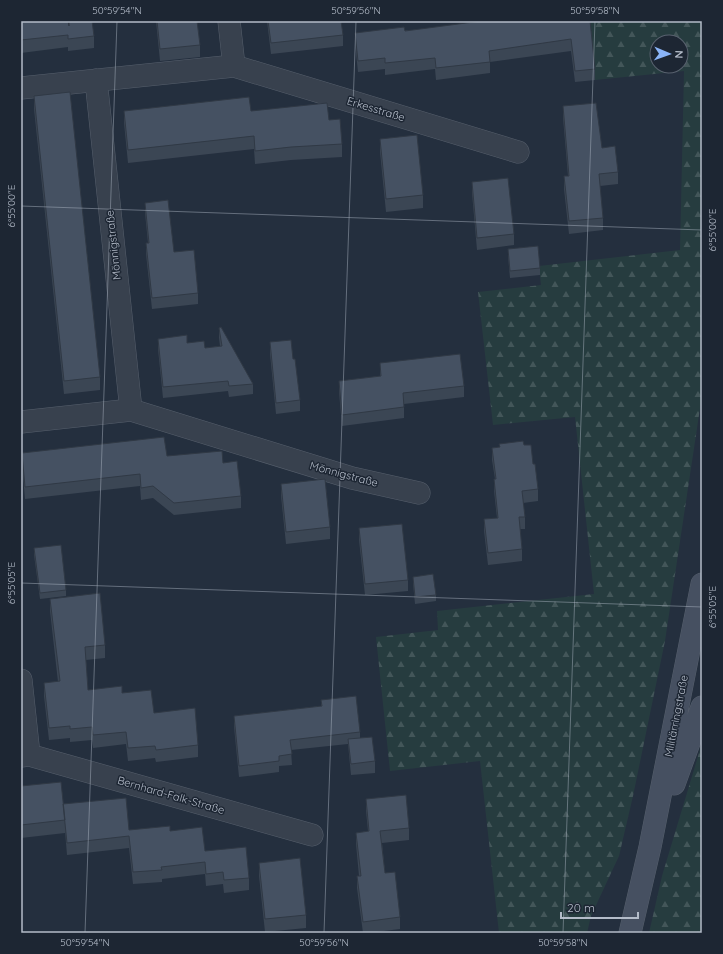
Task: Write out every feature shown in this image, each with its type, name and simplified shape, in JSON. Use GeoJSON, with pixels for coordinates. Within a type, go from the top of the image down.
{"type":"FeatureCollection","features":[{"type":"Feature","properties":{"kind":"main road","name":"Militärringstraße"},"geometry":{"type":"LineString","coordinates":[[630,933],[650,847],[702,584]]}},
{"type":"Feature","properties":{"kind":"main road","name":"Militärringstraße"},"geometry":{"type":"LineString","coordinates":[[650,847],[702,707]]}},
{"type":"Feature","properties":{"kind":"street"},"geometry":{"type":"LineString","coordinates":[[229,21],[234,66]]}},
{"type":"Feature","properties":{"kind":"street","name":"Erkesstraße"},"geometry":{"type":"LineString","coordinates":[[21,88],[234,66],[518,152]]}},
{"type":"Feature","properties":{"kind":"street","name":"Mönnigstraße"},"geometry":{"type":"LineString","coordinates":[[96,80],[131,410]]}},
{"type":"Feature","properties":{"kind":"street","name":"Mönnigstraße"},"geometry":{"type":"LineString","coordinates":[[21,422],[131,410],[352,478],[419,493]]}},
{"type":"Feature","properties":{"kind":"street","name":"Bernhard-Falk-Straße"},"geometry":{"type":"LineString","coordinates":[[21,680],[25,756],[312,835]]}},
{"type":"Feature","properties":{"kind":"green space"},"geometry":{"type":"Polygon","coordinates":[[[588,21],[702,21],[702,395],[665,641],[619,856],[591,916],[587,933],[499,933],[480,761],[390,771],[376,637],[438,630],[437,611],[594,594],[575,417],[493,425],[478,292],[541,285],[539,266],[680,250],[684,74],[689,74],[689,34],[649,34],[649,74],[654,74],[595,80],[588,21]]]}},
{"type":"Feature","properties":{"kind":"green space"},"geometry":{"type":"Polygon","coordinates":[[[702,743],[702,933],[649,933],[662,876],[702,743]]]}},
{"type":"Feature","properties":{"kind":"building"},"geometry":{"type":"Polygon","coordinates":[[[21,21],[68,21],[69,26],[69,21],[92,21],[94,36],[68,39],[68,35],[21,40],[21,21]]]}},
{"type":"Feature","properties":{"kind":"building"},"geometry":{"type":"Polygon","coordinates":[[[157,21],[197,21],[200,45],[160,49],[157,21]]]}},
{"type":"Feature","properties":{"kind":"building"},"geometry":{"type":"Polygon","coordinates":[[[268,21],[341,21],[343,35],[271,43],[268,21]]]}},
{"type":"Feature","properties":{"kind":"building"},"geometry":{"type":"Polygon","coordinates":[[[481,21],[590,21],[595,69],[575,71],[571,39],[489,51],[490,62],[436,68],[435,58],[385,63],[385,58],[358,61],[355,33],[404,27],[405,31],[481,21]]]}},
{"type":"Feature","properties":{"kind":"building"},"geometry":{"type":"Polygon","coordinates":[[[70,92],[100,377],[64,381],[34,96],[70,92]]]}},
{"type":"Feature","properties":{"kind":"building"},"geometry":{"type":"Polygon","coordinates":[[[249,97],[251,111],[327,103],[329,120],[340,119],[342,144],[255,151],[254,136],[128,150],[124,111],[249,97]]]}},
{"type":"Feature","properties":{"kind":"building"},"geometry":{"type":"Polygon","coordinates":[[[596,103],[602,148],[615,146],[618,172],[599,174],[603,218],[569,221],[564,176],[569,176],[563,106],[596,103]]]}},
{"type":"Feature","properties":{"kind":"building"},"geometry":{"type":"Polygon","coordinates":[[[417,135],[423,195],[386,199],[380,139],[417,135]]]}},
{"type":"Feature","properties":{"kind":"building"},"geometry":{"type":"Polygon","coordinates":[[[508,178],[514,234],[477,238],[472,182],[508,178]]]}},
{"type":"Feature","properties":{"kind":"building"},"geometry":{"type":"Polygon","coordinates":[[[168,200],[174,252],[194,250],[198,293],[152,298],[146,243],[149,243],[145,203],[168,200]]]}},
{"type":"Feature","properties":{"kind":"building"},"geometry":{"type":"Polygon","coordinates":[[[538,246],[540,268],[510,271],[508,249],[538,246]]]}},
{"type":"Feature","properties":{"kind":"building"},"geometry":{"type":"Polygon","coordinates":[[[221,327],[253,384],[229,386],[228,381],[163,387],[158,339],[187,335],[187,343],[204,341],[205,348],[222,346],[219,328],[221,327]]]}},
{"type":"Feature","properties":{"kind":"building"},"geometry":{"type":"Polygon","coordinates":[[[291,340],[300,400],[276,403],[270,342],[291,340]]]}},
{"type":"Feature","properties":{"kind":"building"},"geometry":{"type":"Polygon","coordinates":[[[460,354],[464,386],[403,393],[404,407],[342,415],[339,381],[381,376],[380,363],[460,354]]]}},
{"type":"Feature","properties":{"kind":"building"},"geometry":{"type":"Polygon","coordinates":[[[164,437],[167,456],[222,451],[223,463],[237,461],[241,496],[174,503],[153,486],[141,488],[140,474],[25,487],[22,453],[164,437]]]}},
{"type":"Feature","properties":{"kind":"building"},"geometry":{"type":"Polygon","coordinates":[[[523,441],[524,445],[531,445],[538,489],[522,491],[525,517],[519,517],[522,549],[488,553],[484,519],[498,518],[494,479],[496,479],[492,448],[500,447],[499,444],[523,441]]]}},
{"type":"Feature","properties":{"kind":"building"},"geometry":{"type":"Polygon","coordinates":[[[325,479],[330,527],[286,532],[281,484],[325,479]]]}},
{"type":"Feature","properties":{"kind":"building"},"geometry":{"type":"Polygon","coordinates":[[[402,524],[408,580],[365,584],[359,528],[402,524]]]}},
{"type":"Feature","properties":{"kind":"building"},"geometry":{"type":"Polygon","coordinates":[[[61,545],[66,590],[40,593],[34,548],[61,545]]]}},
{"type":"Feature","properties":{"kind":"building"},"geometry":{"type":"Polygon","coordinates":[[[433,574],[436,595],[415,597],[413,577],[433,574]]]}},
{"type":"Feature","properties":{"kind":"building"},"geometry":{"type":"Polygon","coordinates":[[[100,593],[105,645],[85,647],[88,690],[122,686],[122,693],[151,690],[154,713],[195,708],[198,745],[156,750],[155,746],[128,748],[126,732],[93,735],[92,727],[70,729],[70,726],[49,728],[44,683],[60,681],[50,599],[100,593]]]}},
{"type":"Feature","properties":{"kind":"building"},"geometry":{"type":"Polygon","coordinates":[[[356,696],[360,732],[290,740],[292,754],[279,756],[279,761],[239,766],[234,716],[322,706],[321,700],[356,696]]]}},
{"type":"Feature","properties":{"kind":"building"},"geometry":{"type":"Polygon","coordinates":[[[372,737],[375,761],[351,764],[348,739],[372,737]]]}},
{"type":"Feature","properties":{"kind":"building"},"geometry":{"type":"Polygon","coordinates":[[[61,782],[65,820],[21,825],[21,786],[61,782]]]}},
{"type":"Feature","properties":{"kind":"building"},"geometry":{"type":"Polygon","coordinates":[[[406,795],[409,828],[380,831],[385,873],[395,872],[400,917],[363,922],[357,876],[361,876],[356,833],[369,831],[366,799],[406,795]]]}},
{"type":"Feature","properties":{"kind":"building"},"geometry":{"type":"Polygon","coordinates":[[[126,798],[129,830],[170,826],[170,831],[202,827],[205,851],[246,847],[249,878],[224,880],[223,872],[206,874],[205,862],[161,867],[162,870],[133,872],[129,836],[67,843],[63,804],[126,798]]]}},
{"type":"Feature","properties":{"kind":"building"},"geometry":{"type":"Polygon","coordinates":[[[300,858],[306,915],[265,919],[259,863],[300,858]]]}}]}
